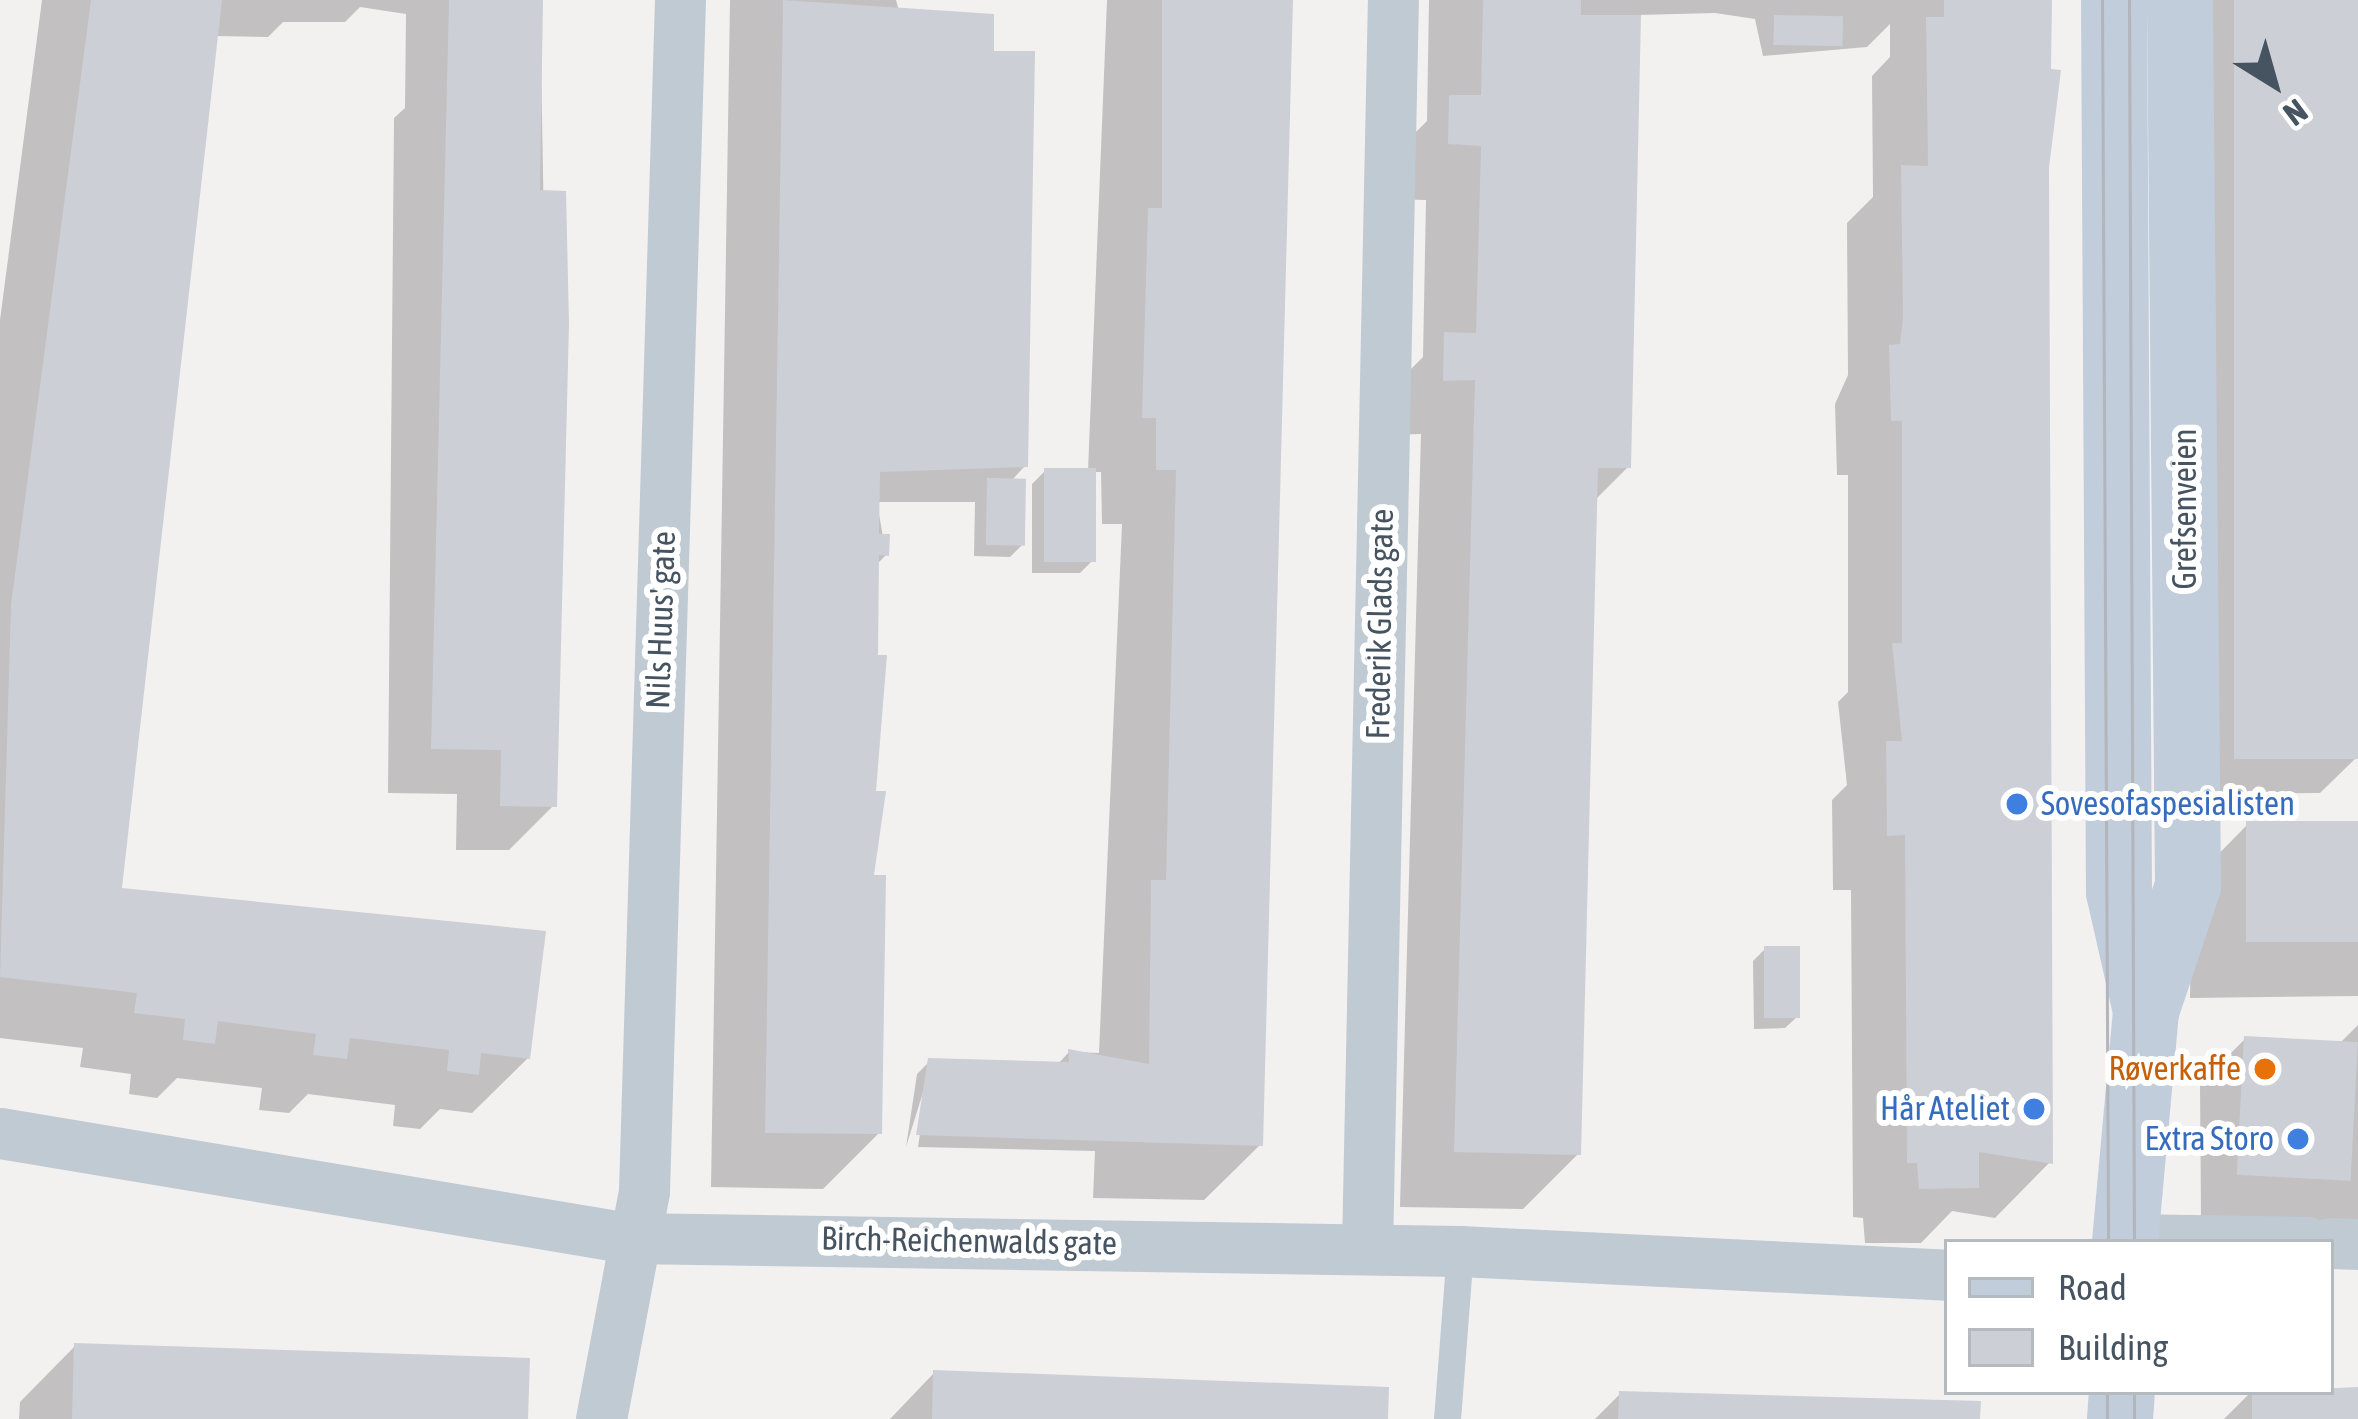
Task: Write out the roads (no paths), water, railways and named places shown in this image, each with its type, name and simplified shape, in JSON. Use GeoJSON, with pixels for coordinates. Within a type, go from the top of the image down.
{"type":"FeatureCollection","features":[{"type":"Feature","properties":{"kind":"main road","name":"Grefsenveien"},"geometry":{"type":"LineString","coordinates":[[2114,0],[2119,892],[2146,1011]]}},
{"type":"Feature","properties":{"kind":"main road","name":"Grefsenveien"},"geometry":{"type":"LineString","coordinates":[[2126,1239],[2146,1011],[2188,886],[2180,0]]}},
{"type":"Feature","properties":{"kind":"street","name":"Nils Huus' gate"},"geometry":{"type":"LineString","coordinates":[[601,1419],[629,1238],[645,1171],[680,0]]}},
{"type":"Feature","properties":{"kind":"street","name":"Frederik Glads gate"},"geometry":{"type":"LineString","coordinates":[[1366,1248],[1393,0]]}},
{"type":"Feature","properties":{"kind":"street","name":"Birch-Reichenwalds gate"},"geometry":{"type":"LineString","coordinates":[[0,1133],[629,1238],[1460,1250],[1944,1276]]}},
{"type":"Feature","properties":{"kind":"lane"},"geometry":{"type":"LineString","coordinates":[[1448,1419],[1460,1250]]}},
{"type":"Feature","properties":{"kind":"tram line"},"geometry":{"type":"LineString","coordinates":[[2102,0],[2108,1239]]}},
{"type":"Feature","properties":{"kind":"tram line"},"geometry":{"type":"LineString","coordinates":[[2129,0],[2134,1239]]}},
{"type":"Feature","properties":{"kind":"tram line"},"geometry":{"type":"LineString","coordinates":[[2107,1395],[2107,1419]]}},
{"type":"Feature","properties":{"kind":"tram line"},"geometry":{"type":"LineString","coordinates":[[2134,1395],[2134,1419]]}},
{"type":"Feature","properties":{"kind":"place","name":"Sovesofaspesialisten"},"geometry":{"type":"Point","coordinates":[2017,804]}},
{"type":"Feature","properties":{"kind":"place","name":"Røverkaffe"},"geometry":{"type":"Point","coordinates":[2265,1069]}},
{"type":"Feature","properties":{"kind":"place","name":"Hår Ateliet"},"geometry":{"type":"Point","coordinates":[2034,1109]}},
{"type":"Feature","properties":{"kind":"place","name":"Extra Storo"},"geometry":{"type":"Point","coordinates":[2298,1139]}}]}
